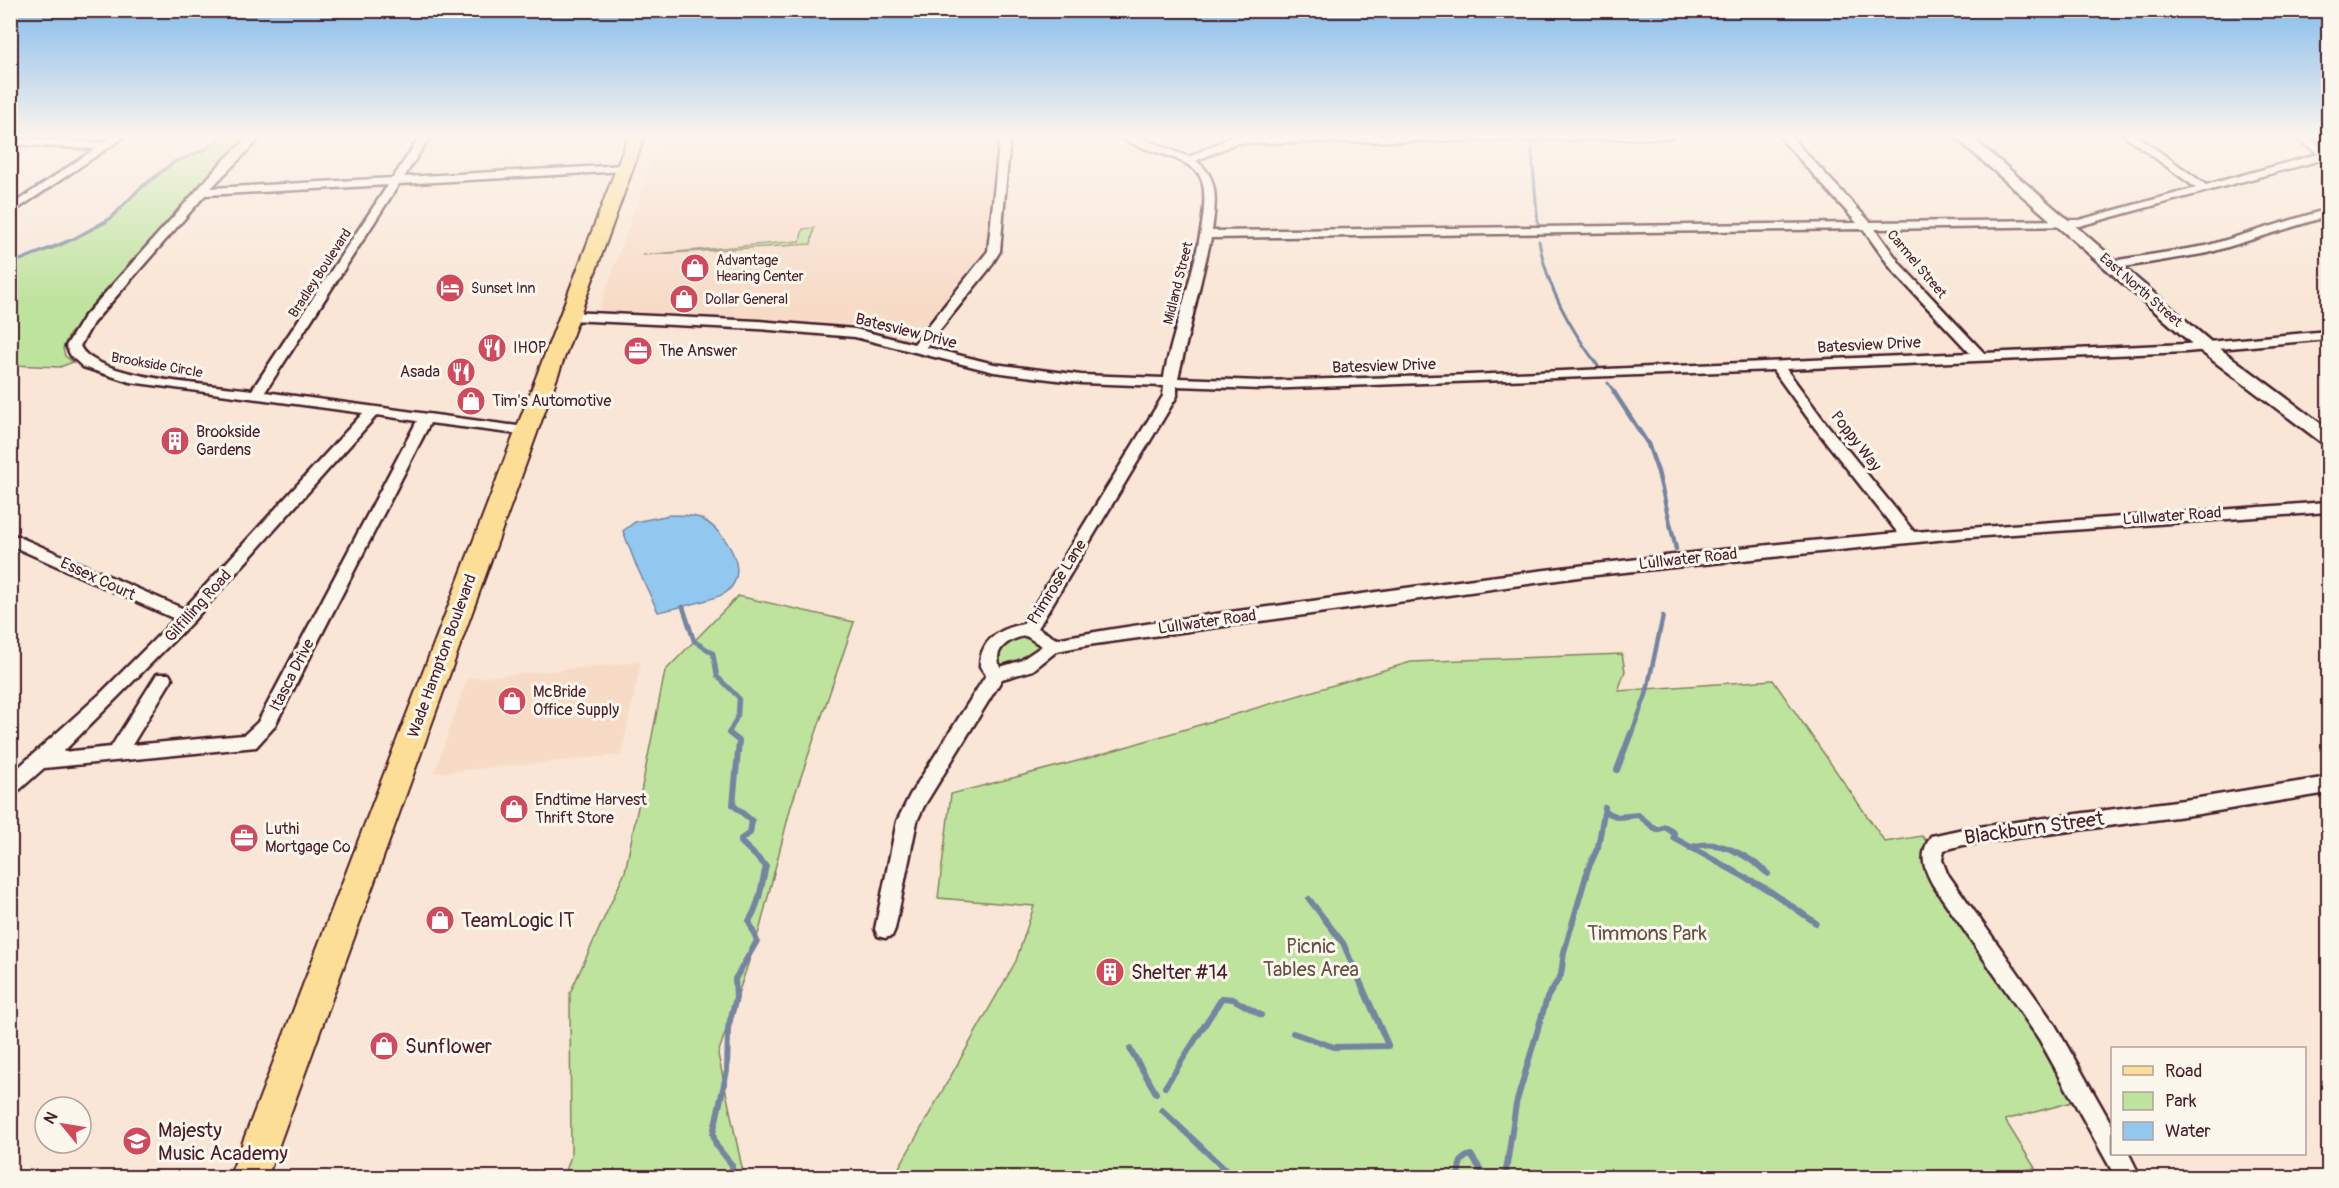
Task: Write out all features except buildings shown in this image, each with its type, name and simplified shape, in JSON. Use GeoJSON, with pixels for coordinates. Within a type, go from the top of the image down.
{"type":"FeatureCollection","features":[{"type":"Feature","properties":{"kind":"main road","name":"Wade Hampton Boulevard"},"geometry":{"type":"LineString","coordinates":[[248,1178],[616,190]]}},
{"type":"Feature","properties":{"kind":"main road","name":"East North Street"},"geometry":{"type":"LineString","coordinates":[[2026,190],[2205,346],[2328,438]]}},
{"type":"Feature","properties":{"kind":"street"},"geometry":{"type":"LineString","coordinates":[[10,211],[41,190]]}},
{"type":"Feature","properties":{"kind":"street"},"geometry":{"type":"LineString","coordinates":[[201,192],[227,190]]}},
{"type":"Feature","properties":{"kind":"street","name":"Bradley Boulevard"},"geometry":{"type":"LineString","coordinates":[[256,395],[391,190]]}},
{"type":"Feature","properties":{"kind":"street"},"geometry":{"type":"LineString","coordinates":[[916,350],[985,266],[994,250],[1000,190]]}},
{"type":"Feature","properties":{"kind":"street","name":"Midland Street"},"geometry":{"type":"LineString","coordinates":[[1172,384],[1171,374],[1205,235],[1210,190]]}},
{"type":"Feature","properties":{"kind":"street","name":"Carmel Street"},"geometry":{"type":"LineString","coordinates":[[1834,190],[1866,225],[1897,268],[1981,357]]}},
{"type":"Feature","properties":{"kind":"street"},"geometry":{"type":"LineString","coordinates":[[1205,235],[2084,223],[2200,190]]}},
{"type":"Feature","properties":{"kind":"street","name":"Brookside Circle"},"geometry":{"type":"LineString","coordinates":[[201,192],[88,321],[72,346],[75,354],[81,359],[109,373],[175,386],[525,431]]}},
{"type":"Feature","properties":{"kind":"street"},"geometry":{"type":"LineString","coordinates":[[2112,265],[2208,249],[2328,212]]}},
{"type":"Feature","properties":{"kind":"street","name":"Batesview Drive"},"geometry":{"type":"LineString","coordinates":[[569,316],[855,333],[993,368],[1042,375],[1172,384],[1337,384],[1777,366],[2205,346],[2328,335]]}},
{"type":"Feature","properties":{"kind":"street","name":"Poppy Way"},"geometry":{"type":"LineString","coordinates":[[1777,366],[1820,425],[1910,537]]}},
{"type":"Feature","properties":{"kind":"street","name":"Primrose Lane"},"geometry":{"type":"LineString","coordinates":[[996,674],[988,660],[996,643],[1005,635],[1028,630],[1165,405],[1172,384]]}},
{"type":"Feature","properties":{"kind":"street","name":"Gilfilling Road"},"geometry":{"type":"LineString","coordinates":[[10,787],[42,761],[131,677],[372,412]]}},
{"type":"Feature","properties":{"kind":"street","name":"Itasca Drive"},"geometry":{"type":"LineString","coordinates":[[42,761],[249,742],[265,727],[425,419]]}},
{"type":"Feature","properties":{"kind":"street","name":"Lullwater Road"},"geometry":{"type":"LineString","coordinates":[[1052,646],[1578,570],[1910,537],[2139,518],[2328,507]]}},
{"type":"Feature","properties":{"kind":"street","name":"Essex Court"},"geometry":{"type":"LineString","coordinates":[[10,538],[135,596],[187,617]]}},
{"type":"Feature","properties":{"kind":"street"},"geometry":{"type":"LineString","coordinates":[[885,929],[908,821],[917,801],[996,674],[1018,671],[1041,658],[1052,646],[1046,639],[1028,630]]}},
{"type":"Feature","properties":{"kind":"street"},"geometry":{"type":"LineString","coordinates":[[117,754],[163,679]]}},
{"type":"Feature","properties":{"kind":"street","name":"Blackburn Street"},"geometry":{"type":"LineString","coordinates":[[2111,1145],[2066,1062],[1932,865],[1931,856],[1938,842],[2328,785]]}},
{"type":"Feature","properties":{"kind":"street"},"geometry":{"type":"LineString","coordinates":[[2117,1155],[2129,1178]]}},
{"type":"Feature","properties":{"kind":"shaded area"},"geometry":{"type":"Polygon","coordinates":[[[641,190],[996,190],[989,251],[914,345],[843,330],[597,315],[641,190]]]}},
{"type":"Feature","properties":{"kind":"shaded area"},"geometry":{"type":"Polygon","coordinates":[[[641,662],[621,755],[434,773],[467,679],[641,662]]]}},
{"type":"Feature","properties":{"kind":"green space"},"geometry":{"type":"Polygon","coordinates":[[[140,190],[203,190],[69,335],[63,348],[65,356],[73,362],[60,367],[11,365],[11,263],[60,246],[106,223],[140,190]]]}},
{"type":"Feature","properties":{"kind":"green space"},"geometry":{"type":"Polygon","coordinates":[[[814,228],[811,244],[643,255],[800,241],[803,229],[814,228]]]}},
{"type":"Feature","properties":{"kind":"green space"},"geometry":{"type":"Polygon","coordinates":[[[738,596],[854,622],[791,806],[760,928],[718,1054],[744,1177],[564,1177],[571,1156],[570,993],[625,872],[665,671],[738,596]]]}},
{"type":"Feature","properties":{"kind":"green space"},"geometry":{"type":"Polygon","coordinates":[[[1016,637],[1027,638],[1039,647],[1032,657],[1007,667],[998,662],[995,656],[999,646],[1016,637]]]}},
{"type":"Feature","properties":{"kind":"green space","name":"Timmons Park"},"geometry":{"type":"Polygon","coordinates":[[[1622,654],[1625,671],[1618,691],[1773,680],[1885,842],[1922,836],[1927,842],[1924,854],[1930,876],[2053,1060],[2076,1101],[2005,1120],[2035,1168],[1994,1177],[893,1178],[1016,961],[1034,906],[938,898],[951,794],[1085,759],[1411,662],[1622,654]]]}},
{"type":"Feature","properties":{"kind":"water"},"geometry":{"type":"Polygon","coordinates":[[[670,515],[694,516],[710,524],[732,550],[737,572],[734,582],[723,594],[658,612],[623,531],[635,522],[670,515]]]}},
{"type":"Feature","properties":{"kind":"waterway"},"geometry":{"type":"LineString","coordinates":[[10,264],[73,239],[111,218],[138,190]]}},
{"type":"Feature","properties":{"kind":"waterway"},"geometry":{"type":"LineString","coordinates":[[1535,190],[1538,225]]}},
{"type":"Feature","properties":{"kind":"waterway"},"geometry":{"type":"LineString","coordinates":[[1539,241],[1548,275],[1561,307],[1598,366]]}},
{"type":"Feature","properties":{"kind":"waterway"},"geometry":{"type":"LineString","coordinates":[[1608,383],[1615,393]]}},
{"type":"Feature","properties":{"kind":"waterway"},"geometry":{"type":"LineString","coordinates":[[1614,392],[1648,444],[1658,472],[1676,549]]}},
{"type":"Feature","properties":{"kind":"waterway"},"geometry":{"type":"LineString","coordinates":[[683,607],[694,641],[713,653],[717,676],[739,698],[738,715],[729,733]]}},
{"type":"Feature","properties":{"kind":"waterway"},"geometry":{"type":"LineString","coordinates":[[1631,735],[1646,695],[1663,616]]}},
{"type":"Feature","properties":{"kind":"waterway"},"geometry":{"type":"LineString","coordinates":[[729,733],[739,741],[733,805],[752,821],[750,833],[741,839],[741,842],[766,866],[758,901],[749,921],[757,941],[735,979],[736,998],[728,1028],[727,1071],[713,1134],[716,1145],[732,1165],[732,1178]]}},
{"type":"Feature","properties":{"kind":"waterway"},"geometry":{"type":"LineString","coordinates":[[1617,770],[1631,733]]}},
{"type":"Feature","properties":{"kind":"waterway"},"geometry":{"type":"LineString","coordinates":[[1505,1178],[1516,1104],[1547,998],[1561,975],[1564,952],[1588,869],[1598,847],[1605,807]]}},
{"type":"Feature","properties":{"kind":"waterway"},"geometry":{"type":"LineString","coordinates":[[1606,812],[1618,817],[1638,815],[1657,830],[1665,827],[1674,833],[1674,838],[1691,848]]}},
{"type":"Feature","properties":{"kind":"waterway"},"geometry":{"type":"LineString","coordinates":[[1691,848],[1700,845],[1721,846],[1751,860],[1768,874]]}},
{"type":"Feature","properties":{"kind":"waterway"},"geometry":{"type":"LineString","coordinates":[[1691,848],[1770,891],[1816,923]]}},
{"type":"Feature","properties":{"kind":"waterway"},"geometry":{"type":"LineString","coordinates":[[1309,899],[1343,943],[1388,1045]]}},
{"type":"Feature","properties":{"kind":"waterway"},"geometry":{"type":"LineString","coordinates":[[1165,1087],[1222,998],[1233,999],[1261,1015]]}},
{"type":"Feature","properties":{"kind":"waterway"},"geometry":{"type":"LineString","coordinates":[[1293,1033],[1334,1047],[1388,1046]]}},
{"type":"Feature","properties":{"kind":"waterway"},"geometry":{"type":"LineString","coordinates":[[1130,1049],[1156,1093]]}},
{"type":"Feature","properties":{"kind":"waterway"},"geometry":{"type":"LineString","coordinates":[[1162,1110],[1234,1178]]}},
{"type":"Feature","properties":{"kind":"waterway"},"geometry":{"type":"LineString","coordinates":[[1458,1178],[1462,1161],[1471,1155],[1486,1178]]}},
{"type":"Feature","properties":{"kind":"place","name":"Advantage Hearing Center"},"geometry":{"type":"Point","coordinates":[695,268]}},
{"type":"Feature","properties":{"kind":"place","name":"Sunset Inn"},"geometry":{"type":"Point","coordinates":[450,288]}},
{"type":"Feature","properties":{"kind":"place","name":"Dollar General"},"geometry":{"type":"Point","coordinates":[684,299]}},
{"type":"Feature","properties":{"kind":"place","name":"IHOP"},"geometry":{"type":"Point","coordinates":[492,348]}},
{"type":"Feature","properties":{"kind":"place","name":"The Answer"},"geometry":{"type":"Point","coordinates":[638,351]}},
{"type":"Feature","properties":{"kind":"place","name":"Asada"},"geometry":{"type":"Point","coordinates":[461,372]}},
{"type":"Feature","properties":{"kind":"place","name":"Tim's Automotive"},"geometry":{"type":"Point","coordinates":[471,401]}},
{"type":"Feature","properties":{"kind":"place","name":"Brookside Gardens"},"geometry":{"type":"Point","coordinates":[175,441]}},
{"type":"Feature","properties":{"kind":"place","name":"McBride Office Supply"},"geometry":{"type":"Point","coordinates":[512,701]}},
{"type":"Feature","properties":{"kind":"place","name":"Endtime Harvest Thrift Store"},"geometry":{"type":"Point","coordinates":[514,809]}},
{"type":"Feature","properties":{"kind":"place","name":"Luthi Mortgage Co"},"geometry":{"type":"Point","coordinates":[244,838]}},
{"type":"Feature","properties":{"kind":"place","name":"TeamLogic IT"},"geometry":{"type":"Point","coordinates":[440,920]}},
{"type":"Feature","properties":{"kind":"place","name":"Shelter #14"},"geometry":{"type":"Point","coordinates":[1110,972]}},
{"type":"Feature","properties":{"kind":"place","name":"Sunflower"},"geometry":{"type":"Point","coordinates":[384,1046]}},
{"type":"Feature","properties":{"kind":"place","name":"Majesty Music Academy"},"geometry":{"type":"Point","coordinates":[137,1141]}},
{"type":"Feature","properties":{"kind":"park label","name":"Picnic Tables Area"},"geometry":{"type":"Point","coordinates":[1311,958]}}]}
